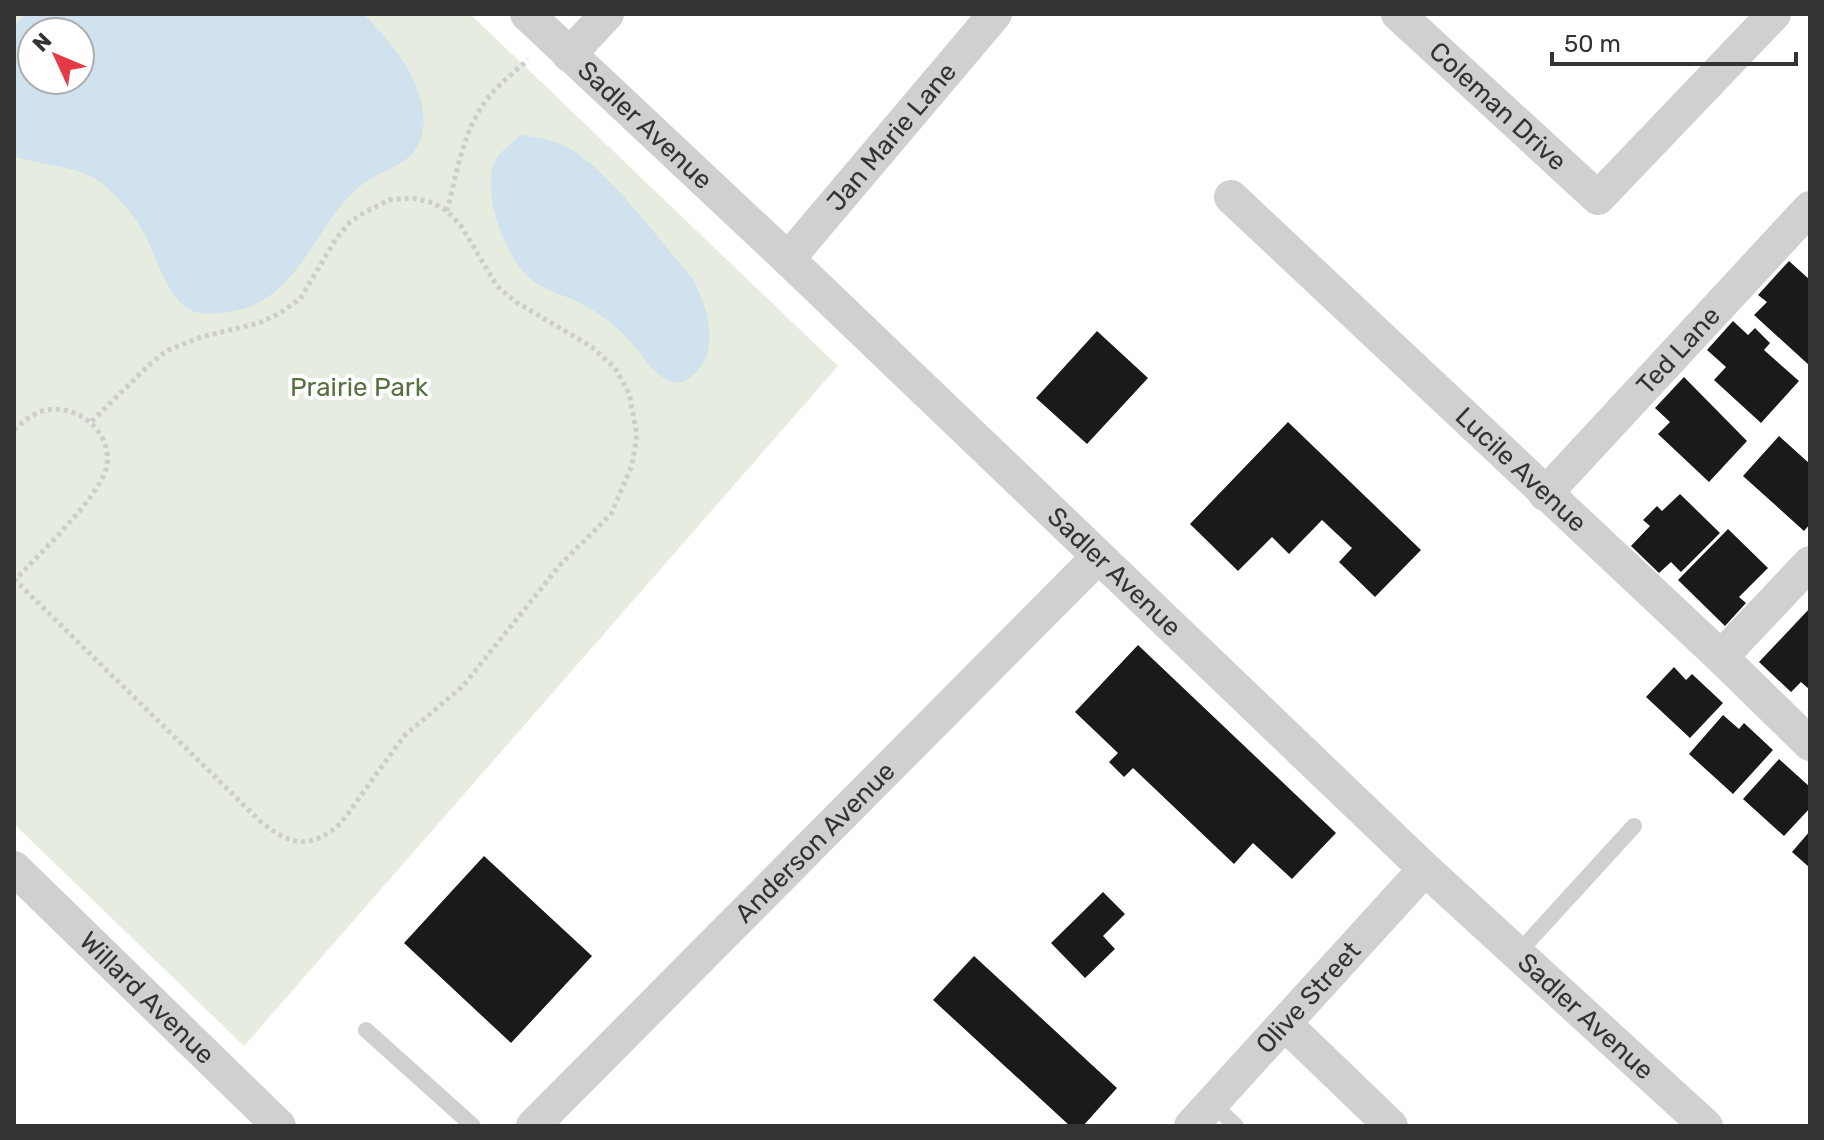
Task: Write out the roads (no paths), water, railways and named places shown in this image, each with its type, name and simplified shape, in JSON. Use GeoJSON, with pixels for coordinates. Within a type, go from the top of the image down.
{"type":"FeatureCollection","features":[{"type":"Feature","properties":{"kind":"street","name":"Sadler Avenue"},"geometry":{"type":"LineString","coordinates":[[527,14],[788,259],[1425,869],[1706,1126]]}},
{"type":"Feature","properties":{"kind":"street"},"geometry":{"type":"LineString","coordinates":[[561,46],[607,14]]}},
{"type":"Feature","properties":{"kind":"street","name":"Jan Marie Lane"},"geometry":{"type":"LineString","coordinates":[[788,259],[995,14]]}},
{"type":"Feature","properties":{"kind":"street","name":"Coleman Drive"},"geometry":{"type":"LineString","coordinates":[[1398,14],[1598,198],[1774,14]]}},
{"type":"Feature","properties":{"kind":"street","name":"Lucile Avenue"},"geometry":{"type":"LineString","coordinates":[[1231,197],[1810,744]]}},
{"type":"Feature","properties":{"kind":"street","name":"Ted Lane"},"geometry":{"type":"LineString","coordinates":[[1545,494],[1810,208]]}},
{"type":"Feature","properties":{"kind":"street","name":"Anderson Avenue"},"geometry":{"type":"LineString","coordinates":[[533,1126],[1098,557]]}},
{"type":"Feature","properties":{"kind":"street"},"geometry":{"type":"LineString","coordinates":[[1721,657],[1810,563]]}},
{"type":"Feature","properties":{"kind":"street","name":"Willard Avenue"},"geometry":{"type":"LineString","coordinates":[[14,868],[277,1125]]}},
{"type":"Feature","properties":{"kind":"street","name":"Olive Street"},"geometry":{"type":"LineString","coordinates":[[1213,1118],[1285,1024],[1425,869]]}},
{"type":"Feature","properties":{"kind":"street"},"geometry":{"type":"LineString","coordinates":[[1285,1024],[1391,1126]]}},
{"type":"Feature","properties":{"kind":"lane"},"geometry":{"type":"LineString","coordinates":[[1518,953],[1634,826]]}},
{"type":"Feature","properties":{"kind":"lane"},"geometry":{"type":"LineString","coordinates":[[366,1030],[473,1126]]}},
{"type":"Feature","properties":{"kind":"water"},"geometry":{"type":"Polygon","coordinates":[[[27,14],[363,14],[408,68],[416,85],[424,118],[422,135],[413,153],[398,165],[364,183],[346,199],[304,260],[272,294],[251,306],[207,314],[186,307],[177,299],[137,222],[105,186],[73,170],[14,156],[16,23],[16,96],[96,96],[96,16],[25,16],[27,14]]]}},
{"type":"Feature","properties":{"kind":"water"},"geometry":{"type":"Polygon","coordinates":[[[521,135],[569,148],[601,173],[692,278],[707,314],[710,340],[703,364],[687,380],[676,382],[665,379],[612,324],[579,302],[537,284],[513,256],[493,207],[491,174],[497,157],[521,135]]]}},
{"type":"Feature","properties":{"kind":"park label","name":"Prairie Park"},"geometry":{"type":"Point","coordinates":[359,387]}}]}
